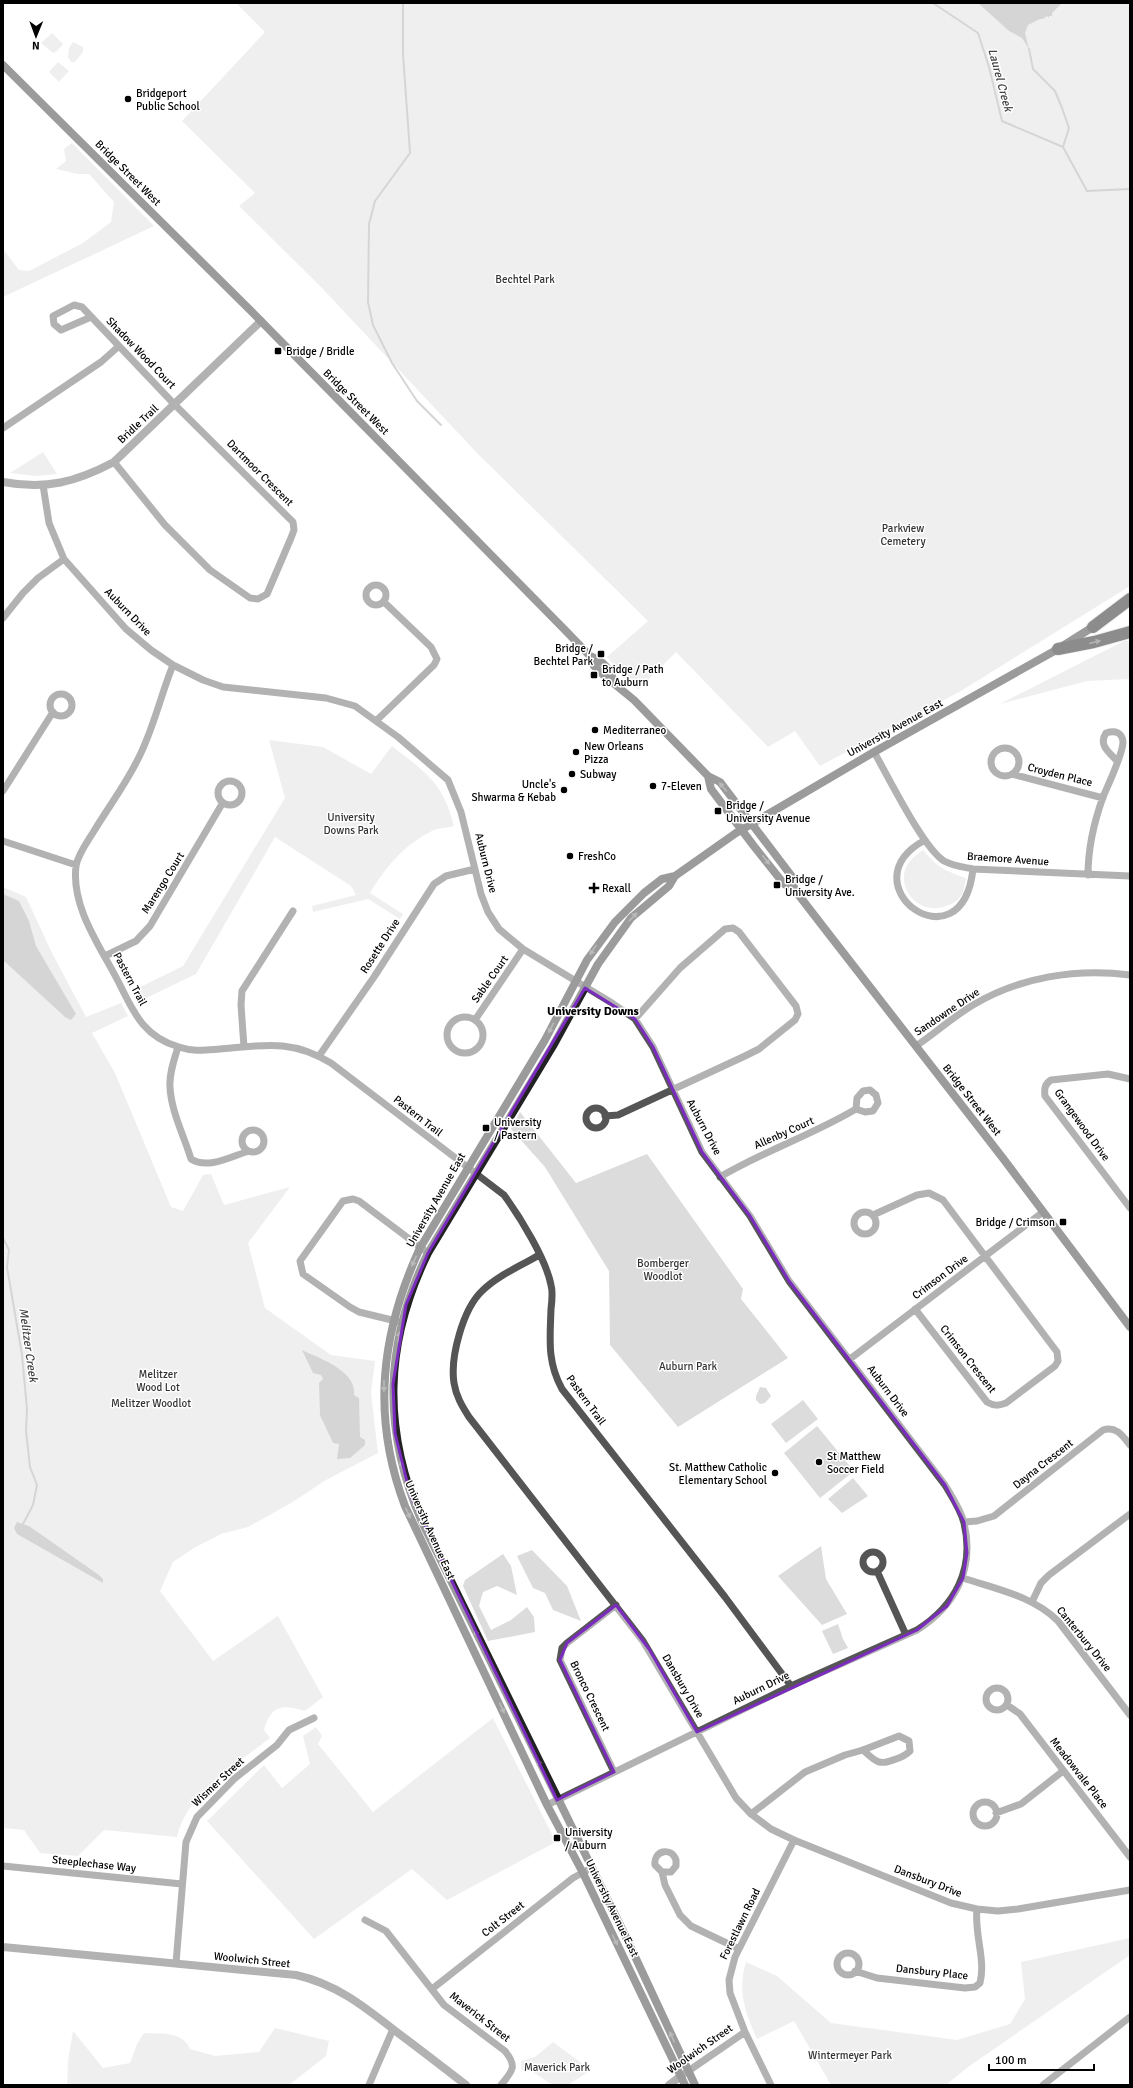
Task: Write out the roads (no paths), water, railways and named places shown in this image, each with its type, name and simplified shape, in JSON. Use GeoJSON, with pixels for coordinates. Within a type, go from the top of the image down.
{"type":"FeatureCollection","features":[{"type":"Feature","properties":{"kind":"highway"},"geometry":{"type":"LineString","coordinates":[[1093,627],[1130,599]]}},
{"type":"Feature","properties":{"kind":"highway"},"geometry":{"type":"LineString","coordinates":[[1058,649],[1094,642],[1130,632]]}},
{"type":"Feature","properties":{"kind":"main road","name":"Bridge Street West"},"geometry":{"type":"LineString","coordinates":[[3,65],[261,321],[590,656],[600,660],[611,671],[614,682],[708,776],[720,782],[793,878],[794,889]]}},
{"type":"Feature","properties":{"kind":"main road","name":"University Avenue East"},"geometry":{"type":"LineString","coordinates":[[685,2085],[583,1873],[547,1805],[474,1649],[421,1542],[397,1486],[386,1432],[384,1402],[386,1350],[393,1320],[408,1274],[420,1248],[467,1167],[545,1040],[575,981],[597,944],[615,922],[644,893],[662,879],[675,876],[742,829],[874,752],[1058,649],[1130,606]]}},
{"type":"Feature","properties":{"kind":"main road","name":"Bridge Street West"},"geometry":{"type":"LineString","coordinates":[[708,776],[711,789],[784,884],[794,889],[916,1046],[1130,1327]]}},
{"type":"Feature","properties":{"kind":"main road","name":"University Avenue East"},"geometry":{"type":"LineString","coordinates":[[675,876],[669,886],[648,903],[618,934],[585,988],[553,1046],[428,1253],[412,1288],[402,1322],[393,1384],[395,1433],[399,1457],[410,1494],[422,1522],[557,1800],[624,1933],[695,2085]]}},
{"type":"Feature","properties":{"kind":"street","name":"Shadow Wood Court"},"geometry":{"type":"LineString","coordinates":[[91,317],[61,330],[54,324],[53,316],[74,305],[82,307],[175,405]]}},
{"type":"Feature","properties":{"kind":"street","name":"Bridle Trail"},"geometry":{"type":"LineString","coordinates":[[3,482],[43,485],[67,482],[92,473],[114,462],[261,321]]}},
{"type":"Feature","properties":{"kind":"street"},"geometry":{"type":"LineString","coordinates":[[3,428],[101,362],[120,346]]}},
{"type":"Feature","properties":{"kind":"street","name":"Dartmoor Crescent"},"geometry":{"type":"LineString","coordinates":[[114,462],[165,525],[210,570],[250,598],[258,599],[267,594],[294,530],[293,522],[175,405]]}},
{"type":"Feature","properties":{"kind":"street","name":"Auburn Drive"},"geometry":{"type":"LineString","coordinates":[[43,485],[49,523],[64,559],[126,630],[151,650],[173,665],[203,680],[223,687],[326,698],[342,701],[355,706],[377,720],[448,780],[461,812],[481,894],[488,912],[499,929],[523,949],[612,1003],[635,1019],[652,1047],[702,1152],[750,1216],[789,1281],[945,1485],[964,1522],[967,1553],[963,1578],[947,1606],[928,1623],[906,1635],[791,1686],[547,1805]]}},
{"type":"Feature","properties":{"kind":"street"},"geometry":{"type":"LineString","coordinates":[[3,618],[23,593],[38,578],[64,559]]}},
{"type":"Feature","properties":{"kind":"street"},"geometry":{"type":"LineString","coordinates":[[377,720],[434,665],[436,659],[431,647],[384,602]]}},
{"type":"Feature","properties":{"kind":"street","name":"Pastern Trail"},"geometry":{"type":"LineString","coordinates":[[173,665],[145,745],[136,763],[84,848],[76,865],[77,888],[82,910],[105,956],[143,1025],[162,1042],[178,1047],[198,1050],[286,1045],[307,1050],[331,1063],[504,1195],[514,1209],[539,1255],[552,1285],[550,1353],[552,1367],[559,1384],[742,1618],[791,1686]]}},
{"type":"Feature","properties":{"kind":"street"},"geometry":{"type":"LineString","coordinates":[[3,791],[53,712]]}},
{"type":"Feature","properties":{"kind":"street","name":"Braemore Avenue"},"geometry":{"type":"LineString","coordinates":[[874,752],[925,840],[943,860],[960,867],[973,869],[1130,876]]}},
{"type":"Feature","properties":{"kind":"street"},"geometry":{"type":"LineString","coordinates":[[1088,875],[1092,838],[1103,798],[1117,761]]}},
{"type":"Feature","properties":{"kind":"street","name":"Croyden Place"},"geometry":{"type":"LineString","coordinates":[[1012,774],[1103,798]]}},
{"type":"Feature","properties":{"kind":"street","name":"Marengo Court"},"geometry":{"type":"LineString","coordinates":[[105,956],[136,941],[150,926],[222,804]]}},
{"type":"Feature","properties":{"kind":"street"},"geometry":{"type":"LineString","coordinates":[[925,840],[902,858],[897,870],[898,890],[906,904],[914,911],[937,916],[956,910],[967,897],[973,869]]}},
{"type":"Feature","properties":{"kind":"street"},"geometry":{"type":"LineString","coordinates":[[3,842],[76,865]]}},
{"type":"Feature","properties":{"kind":"street","name":"Rosette Drive"},"geometry":{"type":"LineString","coordinates":[[318,1056],[374,977],[434,884],[446,876],[475,868]]}},
{"type":"Feature","properties":{"kind":"street"},"geometry":{"type":"LineString","coordinates":[[244,1047],[241,1005],[242,991],[293,911]]}},
{"type":"Feature","properties":{"kind":"street"},"geometry":{"type":"LineString","coordinates":[[606,1116],[618,1115],[759,1049],[795,1020],[798,1014],[796,1006],[739,932],[733,928],[726,929],[680,968],[635,1019]]}},
{"type":"Feature","properties":{"kind":"street","name":"Sable Court"},"geometry":{"type":"LineString","coordinates":[[475,1020],[523,949]]}},
{"type":"Feature","properties":{"kind":"street","name":"Sandowne Drive"},"geometry":{"type":"LineString","coordinates":[[916,1046],[972,1005],[1001,991],[1037,978],[1070,974],[1108,973],[1130,975]]}},
{"type":"Feature","properties":{"kind":"street","name":"Sable Court"},"geometry":{"type":"LineString","coordinates":[[464,1017],[475,1020],[482,1030],[481,1041],[478,1046],[468,1052],[462,1053],[452,1048],[447,1037],[449,1026],[453,1021],[464,1017]]}},
{"type":"Feature","properties":{"kind":"street"},"geometry":{"type":"LineString","coordinates":[[178,1047],[171,1074],[170,1086],[172,1097],[192,1159],[197,1163],[207,1164],[249,1151]]}},
{"type":"Feature","properties":{"kind":"street","name":"Grangewood Drive"},"geometry":{"type":"LineString","coordinates":[[1130,1079],[1108,1074],[1051,1080],[1047,1082],[1044,1089],[1045,1096],[1130,1208]]}},
{"type":"Feature","properties":{"kind":"street","name":"Allenby Court"},"geometry":{"type":"LineString","coordinates":[[720,1177],[748,1161],[827,1126],[856,1109]]}},
{"type":"Feature","properties":{"kind":"street","name":"Crimson Crescent"},"geometry":{"type":"LineString","coordinates":[[872,1215],[917,1195],[929,1193],[943,1200],[1057,1352],[1058,1361],[1055,1366],[1006,1403],[999,1406],[987,1402],[916,1309]]}},
{"type":"Feature","properties":{"kind":"street"},"geometry":{"type":"LineString","coordinates":[[402,1322],[359,1312],[350,1307],[303,1274],[300,1261],[343,1201],[348,1200],[359,1201],[428,1253]]}},
{"type":"Feature","properties":{"kind":"street","name":"Crimson Drive"},"geometry":{"type":"LineString","coordinates":[[850,1359],[1043,1212]]}},
{"type":"Feature","properties":{"kind":"street","name":"Dansbury Drive"},"geometry":{"type":"LineString","coordinates":[[539,1255],[489,1284],[480,1292],[462,1324],[455,1352],[454,1382],[459,1400],[469,1417],[649,1648],[724,1782],[736,1798],[751,1814],[771,1829],[794,1840],[951,1903],[977,1909],[998,1911],[1130,1890]]}},
{"type":"Feature","properties":{"kind":"street","name":"Dayna Crescent"},"geometry":{"type":"LineString","coordinates":[[964,1522],[976,1521],[994,1516],[1103,1430],[1114,1429],[1121,1433],[1130,1445]]}},
{"type":"Feature","properties":{"kind":"street"},"geometry":{"type":"LineString","coordinates":[[1032,1602],[1041,1583],[1049,1575],[1130,1514]]}},
{"type":"Feature","properties":{"kind":"street"},"geometry":{"type":"LineString","coordinates":[[877,1571],[906,1635]]}},
{"type":"Feature","properties":{"kind":"street","name":"Canterbury Drive"},"geometry":{"type":"LineString","coordinates":[[963,1578],[1032,1602],[1046,1609],[1058,1621],[1130,1715]]}},
{"type":"Feature","properties":{"kind":"street","name":"Bronco Crescent"},"geometry":{"type":"LineString","coordinates":[[614,1772],[560,1660],[562,1648],[567,1643],[616,1605]]}},
{"type":"Feature","properties":{"kind":"street"},"geometry":{"type":"LineString","coordinates":[[474,1649],[484,1649]]}},
{"type":"Feature","properties":{"kind":"street","name":"Meadowvale Place"},"geometry":{"type":"LineString","coordinates":[[1007,1705],[1020,1714],[1130,1857]]}},
{"type":"Feature","properties":{"kind":"street","name":"Wismer Street"},"geometry":{"type":"LineString","coordinates":[[176,1963],[186,1842],[196,1817],[234,1779],[277,1745],[289,1730],[314,1718]]}},
{"type":"Feature","properties":{"kind":"street"},"geometry":{"type":"LineString","coordinates":[[751,1814],[806,1772],[845,1755],[863,1750],[899,1736],[909,1741],[910,1747],[910,1751],[904,1756],[885,1763],[874,1760],[863,1750]]}},
{"type":"Feature","properties":{"kind":"street"},"geometry":{"type":"LineString","coordinates":[[996,1812],[1021,1804],[1063,1771]]}},
{"type":"Feature","properties":{"kind":"street","name":"Forestlawn Road"},"geometry":{"type":"LineString","coordinates":[[771,2085],[744,2032],[730,1993],[731,1968],[739,1949],[794,1840]]}},
{"type":"Feature","properties":{"kind":"street","name":"Steeplechase Way"},"geometry":{"type":"LineString","coordinates":[[3,1866],[182,1884]]}},
{"type":"Feature","properties":{"kind":"street","name":"Colt Street"},"geometry":{"type":"LineString","coordinates":[[432,1990],[573,1878],[591,1868]]}},
{"type":"Feature","properties":{"kind":"street"},"geometry":{"type":"LineString","coordinates":[[662,1872],[665,1885],[680,1915],[691,1926],[739,1949]]}},
{"type":"Feature","properties":{"kind":"street","name":"Dansbury Place"},"geometry":{"type":"LineString","coordinates":[[855,1971],[877,1978],[965,1988],[975,1987],[980,1983],[982,1968],[976,1920],[977,1909]]}},
{"type":"Feature","properties":{"kind":"street","name":"Maverick Street"},"geometry":{"type":"LineString","coordinates":[[365,1920],[386,1932],[432,1990],[454,2014],[506,2051],[512,2060],[512,2070],[502,2085]]}},
{"type":"Feature","properties":{"kind":"street","name":"Woolwich Street"},"geometry":{"type":"LineString","coordinates":[[3,1947],[176,1963],[310,1978],[339,1990],[352,1998],[466,2085]]}},
{"type":"Feature","properties":{"kind":"street"},"geometry":{"type":"LineString","coordinates":[[1043,2085],[1130,2017]]}},
{"type":"Feature","properties":{"kind":"street"},"geometry":{"type":"LineString","coordinates":[[369,2085],[393,2029]]}},
{"type":"Feature","properties":{"kind":"street","name":"Woolwich Street"},"geometry":{"type":"LineString","coordinates":[[669,2085],[744,2032]]}},
{"type":"Feature","properties":{"kind":"waterway"},"geometry":{"type":"LineString","coordinates":[[403,3],[403,54],[410,153],[375,201],[369,224],[368,302],[373,325],[392,363],[417,401],[441,425]]}},
{"type":"Feature","properties":{"kind":"waterway","name":"Laurel Creek"},"geometry":{"type":"LineString","coordinates":[[933,3],[978,33],[989,67],[1002,121],[1063,147],[1087,191],[1130,189]]}},
{"type":"Feature","properties":{"kind":"waterway"},"geometry":{"type":"LineString","coordinates":[[1029,49],[1033,69],[1055,91],[1069,128],[1063,147]]}},
{"type":"Feature","properties":{"kind":"waterway","name":"Melitzer Creek"},"geometry":{"type":"LineString","coordinates":[[3,1238],[9,1250],[7,1267],[22,1355],[27,1409],[26,1431],[30,1467],[37,1485],[33,1505],[23,1524]]}},
{"type":"Feature","properties":{"kind":"place","name":"Bridgeport Public School"},"geometry":{"type":"Point","coordinates":[128,99]}},
{"type":"Feature","properties":{"kind":"place","name":"Bridge / Bridle"},"geometry":{"type":"Point","coordinates":[278,351]}},
{"type":"Feature","properties":{"kind":"place","name":"Bridge / Bechtel Park"},"geometry":{"type":"Point","coordinates":[601,654]}},
{"type":"Feature","properties":{"kind":"place","name":"Bridge / Path to Auburn"},"geometry":{"type":"Point","coordinates":[594,675]}},
{"type":"Feature","properties":{"kind":"place","name":"Mediterraneo"},"geometry":{"type":"Point","coordinates":[595,730]}},
{"type":"Feature","properties":{"kind":"place","name":"New Orleans Pizza"},"geometry":{"type":"Point","coordinates":[576,752]}},
{"type":"Feature","properties":{"kind":"place","name":"Subway"},"geometry":{"type":"Point","coordinates":[572,774]}},
{"type":"Feature","properties":{"kind":"place","name":"7-Eleven"},"geometry":{"type":"Point","coordinates":[653,786]}},
{"type":"Feature","properties":{"kind":"place","name":"Uncle's Shwarma & Kebab"},"geometry":{"type":"Point","coordinates":[564,790]}},
{"type":"Feature","properties":{"kind":"place","name":"Bridge / University Avenue"},"geometry":{"type":"Point","coordinates":[718,811]}},
{"type":"Feature","properties":{"kind":"place","name":"FreshCo"},"geometry":{"type":"Point","coordinates":[570,856]}},
{"type":"Feature","properties":{"kind":"place","name":"Bridge / University Ave."},"geometry":{"type":"Point","coordinates":[777,885]}},
{"type":"Feature","properties":{"kind":"place","name":"Rexall"},"geometry":{"type":"Point","coordinates":[594,888]}},
{"type":"Feature","properties":{"kind":"place","name":"University / Pastern"},"geometry":{"type":"Point","coordinates":[486,1128]}},
{"type":"Feature","properties":{"kind":"place","name":"Bridge / Crimson"},"geometry":{"type":"Point","coordinates":[1063,1222]}},
{"type":"Feature","properties":{"kind":"place","name":"St Matthew Soccer Field"},"geometry":{"type":"Point","coordinates":[819,1462]}},
{"type":"Feature","properties":{"kind":"place","name":"St. Matthew Catholic Elementary School"},"geometry":{"type":"Point","coordinates":[775,1473]}},
{"type":"Feature","properties":{"kind":"place","name":"University / Auburn"},"geometry":{"type":"Point","coordinates":[557,1838]}},
{"type":"Feature","properties":{"kind":"district","name":"University Downs"},"geometry":{"type":"Point","coordinates":[593,1011]}},
{"type":"Feature","properties":{"kind":"park label","name":"Bechtel Park"},"geometry":{"type":"Point","coordinates":[525,279]}},
{"type":"Feature","properties":{"kind":"park label","name":"Parkview Cemetery"},"geometry":{"type":"Point","coordinates":[903,534]}},
{"type":"Feature","properties":{"kind":"park label","name":"University Downs Park"},"geometry":{"type":"Point","coordinates":[351,823]}},
{"type":"Feature","properties":{"kind":"park label","name":"Bomberger Woodlot"},"geometry":{"type":"Point","coordinates":[663,1269]}},
{"type":"Feature","properties":{"kind":"park label","name":"Auburn Park"},"geometry":{"type":"Point","coordinates":[688,1366]}},
{"type":"Feature","properties":{"kind":"park label","name":"Melitzer Wood Lot"},"geometry":{"type":"Point","coordinates":[158,1380]}},
{"type":"Feature","properties":{"kind":"park label","name":"Melitzer Woodlot"},"geometry":{"type":"Point","coordinates":[151,1403]}},
{"type":"Feature","properties":{"kind":"park label","name":"Wintermeyer Park"},"geometry":{"type":"Point","coordinates":[850,2055]}},
{"type":"Feature","properties":{"kind":"park label","name":"Maverick Park"},"geometry":{"type":"Point","coordinates":[557,2067]}}]}
